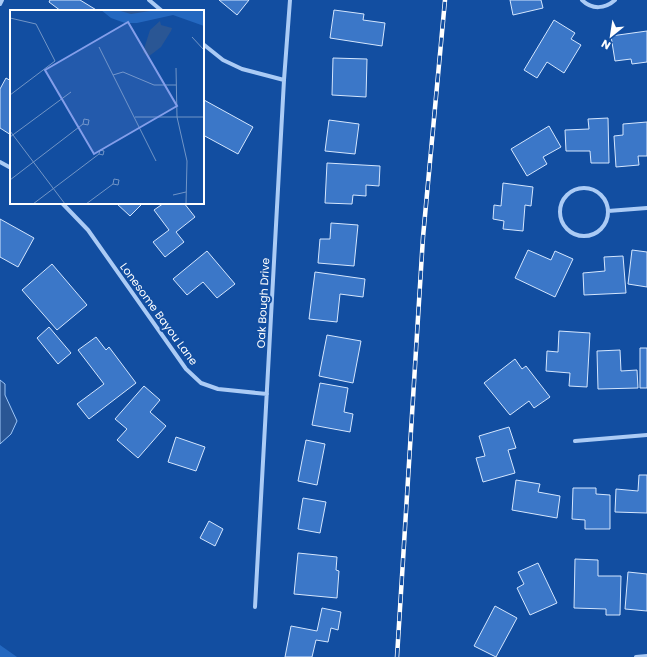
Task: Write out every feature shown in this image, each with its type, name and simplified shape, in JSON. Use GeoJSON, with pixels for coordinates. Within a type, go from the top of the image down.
{"type":"FeatureCollection","features":[{"type":"Feature","properties":{"kind":"street"},"geometry":{"type":"LineString","coordinates":[[0,4],[2,0]]}},
{"type":"Feature","properties":{"kind":"street"},"geometry":{"type":"LineString","coordinates":[[149,0],[161,10]]}},
{"type":"Feature","properties":{"kind":"street","name":"Oak Bough Drive"},"geometry":{"type":"LineString","coordinates":[[255,607],[284,80],[290,0]]}},
{"type":"Feature","properties":{"kind":"street"},"geometry":{"type":"LineString","coordinates":[[582,0],[591,6],[599,8],[608,6],[615,0]]}},
{"type":"Feature","properties":{"kind":"street"},"geometry":{"type":"LineString","coordinates":[[204,45],[223,60],[242,69],[284,80]]}},
{"type":"Feature","properties":{"kind":"street"},"geometry":{"type":"LineString","coordinates":[[0,162],[10,167]]}},
{"type":"Feature","properties":{"kind":"street"},"geometry":{"type":"LineString","coordinates":[[582,189],[592,190],[600,194],[608,211],[607,220],[602,228],[595,234],[586,236],[576,235],[568,230],[563,223],[560,214],[561,205],[566,197],[573,191],[582,189]]}},
{"type":"Feature","properties":{"kind":"street","name":"Lonesome Bayou Lane"},"geometry":{"type":"LineString","coordinates":[[63,204],[88,230],[186,369],[201,383],[218,389],[267,394]]}},
{"type":"Feature","properties":{"kind":"street"},"geometry":{"type":"LineString","coordinates":[[608,211],[647,208]]}},
{"type":"Feature","properties":{"kind":"street"},"geometry":{"type":"LineString","coordinates":[[575,441],[647,435]]}},
{"type":"Feature","properties":{"kind":"street"},"geometry":{"type":"LineString","coordinates":[[636,657],[647,656]]}},
{"type":"Feature","properties":{"kind":"shaded area"},"geometry":{"type":"Polygon","coordinates":[[[0,380],[5,384],[5,395],[17,421],[11,434],[0,444],[0,380]]]}},
{"type":"Feature","properties":{"kind":"shaded area"},"geometry":{"type":"Polygon","coordinates":[[[0,645],[17,657],[0,657],[0,645]]]}},
{"type":"Feature","properties":{"kind":"building"},"geometry":{"type":"Polygon","coordinates":[[[50,0],[80,0],[96,10],[60,10],[49,2],[50,0]]]}},
{"type":"Feature","properties":{"kind":"building"},"geometry":{"type":"Polygon","coordinates":[[[219,0],[249,0],[237,15],[219,0]]]}},
{"type":"Feature","properties":{"kind":"building"},"geometry":{"type":"Polygon","coordinates":[[[510,0],[541,0],[543,8],[513,15],[510,0]]]}},
{"type":"Feature","properties":{"kind":"building"},"geometry":{"type":"Polygon","coordinates":[[[334,10],[364,14],[363,20],[385,23],[382,46],[330,38],[334,10]]]}},
{"type":"Feature","properties":{"kind":"building"},"geometry":{"type":"Polygon","coordinates":[[[554,20],[575,33],[571,39],[581,45],[564,73],[547,62],[537,78],[524,70],[554,20]]]}},
{"type":"Feature","properties":{"kind":"building"},"geometry":{"type":"Polygon","coordinates":[[[647,31],[647,62],[632,64],[631,59],[615,61],[611,36],[647,31]]]}},
{"type":"Feature","properties":{"kind":"building"},"geometry":{"type":"Polygon","coordinates":[[[333,58],[367,59],[366,97],[332,95],[333,58]]]}},
{"type":"Feature","properties":{"kind":"building"},"geometry":{"type":"Polygon","coordinates":[[[6,78],[10,80],[10,134],[0,128],[0,89],[6,78]]]}},
{"type":"Feature","properties":{"kind":"building"},"geometry":{"type":"Polygon","coordinates":[[[204,100],[253,127],[238,154],[204,136],[204,100]]]}},
{"type":"Feature","properties":{"kind":"building"},"geometry":{"type":"Polygon","coordinates":[[[608,118],[609,163],[591,163],[590,151],[566,151],[565,130],[589,129],[588,119],[608,118]]]}},
{"type":"Feature","properties":{"kind":"building"},"geometry":{"type":"Polygon","coordinates":[[[329,120],[359,124],[355,154],[325,151],[329,120]]]}},
{"type":"Feature","properties":{"kind":"building"},"geometry":{"type":"Polygon","coordinates":[[[647,122],[647,156],[638,156],[639,165],[616,167],[614,136],[623,135],[623,124],[647,122]]]}},
{"type":"Feature","properties":{"kind":"building"},"geometry":{"type":"Polygon","coordinates":[[[549,126],[561,147],[543,157],[547,164],[527,176],[511,149],[549,126]]]}},
{"type":"Feature","properties":{"kind":"building"},"geometry":{"type":"Polygon","coordinates":[[[327,163],[380,166],[379,186],[366,185],[366,196],[353,195],[352,204],[325,203],[327,163]]]}},
{"type":"Feature","properties":{"kind":"building"},"geometry":{"type":"Polygon","coordinates":[[[503,183],[533,187],[531,206],[525,205],[523,231],[503,229],[504,221],[493,219],[494,205],[501,206],[503,183]]]}},
{"type":"Feature","properties":{"kind":"building"},"geometry":{"type":"Polygon","coordinates":[[[117,204],[142,204],[130,216],[117,204]]]}},
{"type":"Feature","properties":{"kind":"building"},"geometry":{"type":"Polygon","coordinates":[[[163,204],[185,204],[195,217],[176,232],[184,242],[165,257],[153,242],[169,230],[154,210],[163,204]]]}},
{"type":"Feature","properties":{"kind":"building"},"geometry":{"type":"Polygon","coordinates":[[[0,219],[34,238],[18,267],[0,257],[0,219]]]}},
{"type":"Feature","properties":{"kind":"building"},"geometry":{"type":"Polygon","coordinates":[[[331,223],[358,225],[354,266],[318,263],[320,239],[330,239],[331,223]]]}},
{"type":"Feature","properties":{"kind":"building"},"geometry":{"type":"Polygon","coordinates":[[[528,250],[551,260],[555,251],[573,259],[555,297],[515,278],[528,250]]]}},
{"type":"Feature","properties":{"kind":"building"},"geometry":{"type":"Polygon","coordinates":[[[632,250],[647,252],[647,287],[628,284],[632,250]]]}},
{"type":"Feature","properties":{"kind":"building"},"geometry":{"type":"Polygon","coordinates":[[[207,251],[235,284],[217,298],[203,282],[187,295],[173,279],[207,251]]]}},
{"type":"Feature","properties":{"kind":"building"},"geometry":{"type":"Polygon","coordinates":[[[623,256],[626,293],[584,295],[583,273],[605,271],[604,257],[623,256]]]}},
{"type":"Feature","properties":{"kind":"building"},"geometry":{"type":"Polygon","coordinates":[[[52,264],[87,305],[57,330],[22,290],[52,264]]]}},
{"type":"Feature","properties":{"kind":"building"},"geometry":{"type":"Polygon","coordinates":[[[315,272],[365,279],[363,297],[340,294],[337,322],[309,319],[315,272]]]}},
{"type":"Feature","properties":{"kind":"building"},"geometry":{"type":"Polygon","coordinates":[[[49,327],[71,353],[58,364],[37,338],[49,327]]]}},
{"type":"Feature","properties":{"kind":"building"},"geometry":{"type":"Polygon","coordinates":[[[559,331],[590,333],[587,387],[569,386],[570,373],[546,371],[547,351],[558,352],[559,331]]]}},
{"type":"Feature","properties":{"kind":"building"},"geometry":{"type":"Polygon","coordinates":[[[327,335],[361,341],[353,383],[319,376],[327,335]]]}},
{"type":"Feature","properties":{"kind":"building"},"geometry":{"type":"Polygon","coordinates":[[[96,337],[106,350],[109,347],[136,383],[89,419],[77,404],[104,384],[78,350],[96,337]]]}},
{"type":"Feature","properties":{"kind":"building"},"geometry":{"type":"Polygon","coordinates":[[[640,348],[647,348],[647,388],[640,388],[640,348]]]}},
{"type":"Feature","properties":{"kind":"building"},"geometry":{"type":"Polygon","coordinates":[[[620,350],[621,371],[637,370],[638,388],[598,389],[597,351],[620,350]]]}},
{"type":"Feature","properties":{"kind":"building"},"geometry":{"type":"Polygon","coordinates":[[[515,359],[522,369],[526,366],[550,397],[534,408],[529,401],[510,415],[484,383],[515,359]]]}},
{"type":"Feature","properties":{"kind":"building"},"geometry":{"type":"Polygon","coordinates":[[[320,383],[348,388],[344,412],[353,414],[350,432],[312,425],[320,383]]]}},
{"type":"Feature","properties":{"kind":"building"},"geometry":{"type":"Polygon","coordinates":[[[144,386],[160,400],[150,412],[166,426],[138,458],[117,440],[127,429],[115,419],[144,386]]]}},
{"type":"Feature","properties":{"kind":"building"},"geometry":{"type":"Polygon","coordinates":[[[509,427],[516,448],[508,450],[515,473],[483,482],[476,458],[485,456],[479,436],[509,427]]]}},
{"type":"Feature","properties":{"kind":"building"},"geometry":{"type":"Polygon","coordinates":[[[176,437],[205,447],[196,471],[168,462],[176,437]]]}},
{"type":"Feature","properties":{"kind":"building"},"geometry":{"type":"Polygon","coordinates":[[[306,440],[325,444],[317,485],[298,481],[306,440]]]}},
{"type":"Feature","properties":{"kind":"building"},"geometry":{"type":"Polygon","coordinates":[[[639,475],[647,475],[647,513],[615,512],[616,489],[638,491],[639,475]]]}},
{"type":"Feature","properties":{"kind":"building"},"geometry":{"type":"Polygon","coordinates":[[[516,480],[540,484],[538,492],[560,496],[557,518],[512,510],[516,480]]]}},
{"type":"Feature","properties":{"kind":"building"},"geometry":{"type":"Polygon","coordinates":[[[573,488],[596,488],[596,494],[610,495],[610,529],[585,529],[585,520],[572,519],[573,488]]]}},
{"type":"Feature","properties":{"kind":"building"},"geometry":{"type":"Polygon","coordinates":[[[303,498],[326,502],[320,533],[298,529],[303,498]]]}},
{"type":"Feature","properties":{"kind":"building"},"geometry":{"type":"Polygon","coordinates":[[[209,521],[223,529],[215,546],[200,538],[209,521]]]}},
{"type":"Feature","properties":{"kind":"building"},"geometry":{"type":"Polygon","coordinates":[[[298,553],[337,557],[336,570],[339,571],[337,598],[294,594],[298,553]]]}},
{"type":"Feature","properties":{"kind":"building"},"geometry":{"type":"Polygon","coordinates":[[[575,559],[598,560],[598,576],[621,576],[620,615],[606,615],[606,609],[574,608],[575,559]]]}},
{"type":"Feature","properties":{"kind":"building"},"geometry":{"type":"Polygon","coordinates":[[[538,563],[557,603],[530,615],[517,588],[524,584],[518,572],[538,563]]]}},
{"type":"Feature","properties":{"kind":"building"},"geometry":{"type":"Polygon","coordinates":[[[628,572],[647,574],[647,611],[625,609],[628,572]]]}},
{"type":"Feature","properties":{"kind":"building"},"geometry":{"type":"Polygon","coordinates":[[[495,606],[517,618],[496,657],[474,646],[495,606]]]}},
{"type":"Feature","properties":{"kind":"building"},"geometry":{"type":"Polygon","coordinates":[[[322,608],[341,612],[338,630],[331,628],[328,642],[316,640],[312,657],[285,657],[291,626],[317,631],[322,608]]]}},
{"type":"Feature","properties":{"kind":"railway"},"geometry":{"type":"LineString","coordinates":[[397,657],[423,237],[445,0]]}}]}
